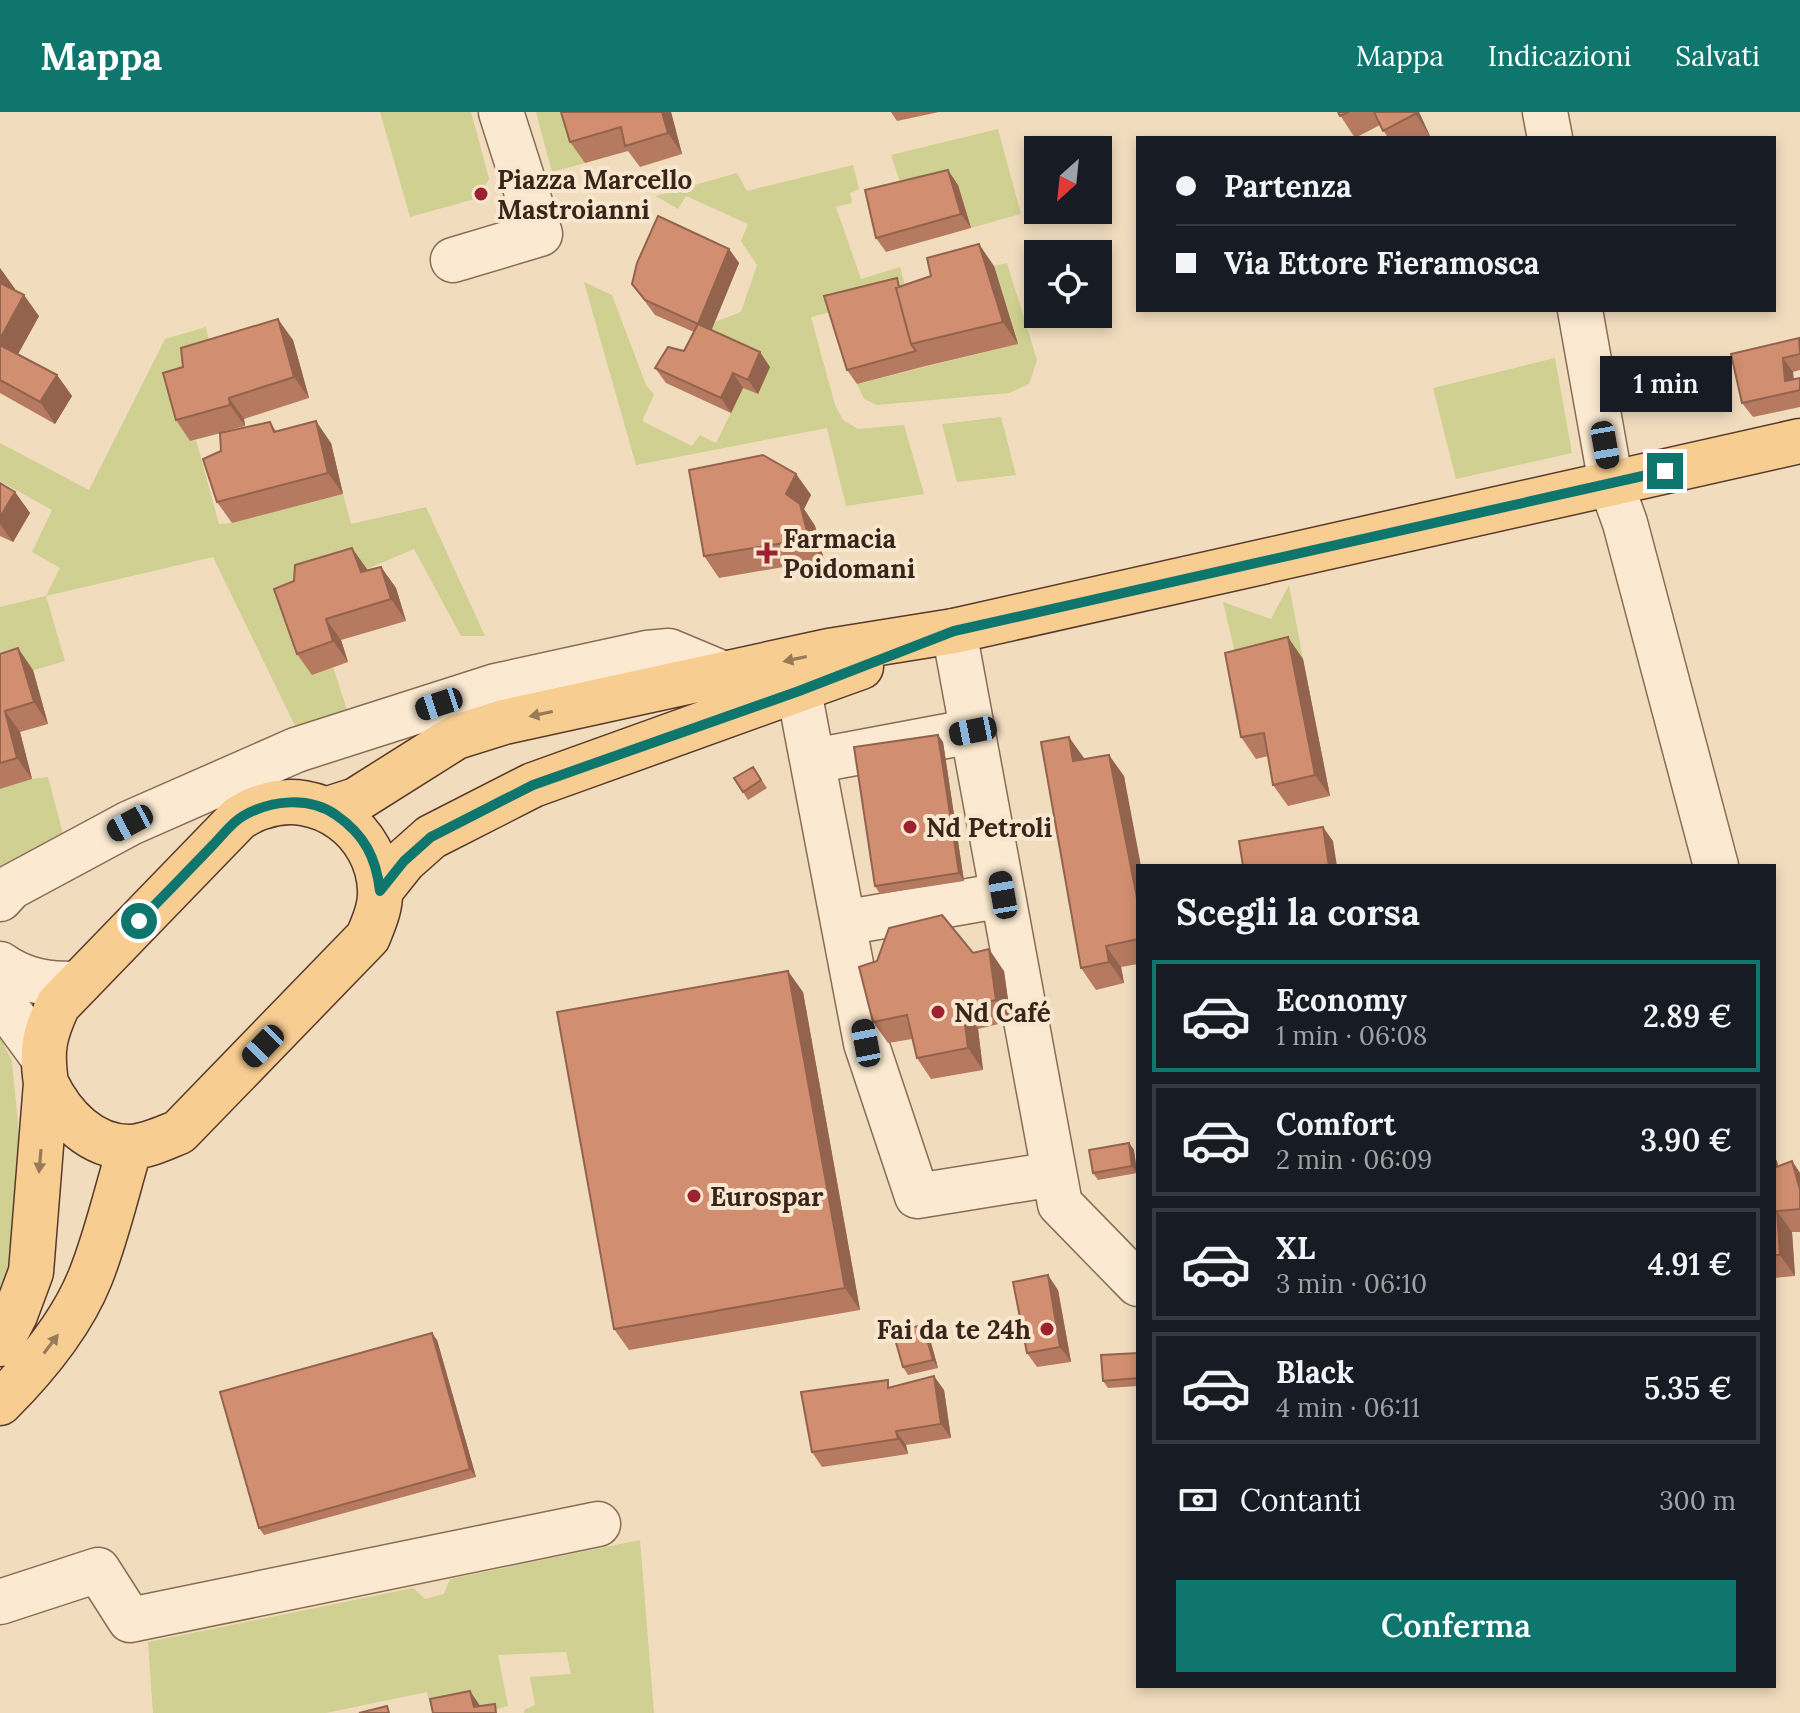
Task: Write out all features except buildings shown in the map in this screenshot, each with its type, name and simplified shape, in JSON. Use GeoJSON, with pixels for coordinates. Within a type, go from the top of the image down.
{"type":"FeatureCollection","features":[{"type":"Feature","properties":{"kind":"main road"},"geometry":{"type":"LineString","coordinates":[[328,809],[356,800],[456,737],[504,722],[829,651],[954,631],[1800,441]]}},
{"type":"Feature","properties":{"kind":"main road"},"geometry":{"type":"LineString","coordinates":[[380,891],[404,861],[431,837],[533,785],[799,691],[954,631]]}},
{"type":"Feature","properties":{"kind":"main road"},"geometry":{"type":"LineString","coordinates":[[0,1344],[31,1272],[46,1029],[58,1005],[239,818],[261,807],[285,802],[309,804],[328,809],[352,826],[368,845],[377,867],[380,891],[377,915],[368,937],[179,1132],[154,1143],[130,1147],[100,1141],[76,1127],[58,1107],[44,1070]]}},
{"type":"Feature","properties":{"kind":"main road"},"geometry":{"type":"LineString","coordinates":[[0,1403],[24,1380],[67,1323],[90,1278],[130,1147]]}},
{"type":"Feature","properties":{"kind":"street"},"geometry":{"type":"LineString","coordinates":[[453,260],[540,234],[501,112]]}},
{"type":"Feature","properties":{"kind":"street"},"geometry":{"type":"LineString","coordinates":[[1545,112],[1550,136]]}},
{"type":"Feature","properties":{"kind":"street"},"geometry":{"type":"LineString","coordinates":[[1580,312],[1611,484],[1625,523],[1715,864]]}},
{"type":"Feature","properties":{"kind":"street"},"geometry":{"type":"LineString","coordinates":[[954,631],[1060,1204],[1136,1282]]}},
{"type":"Feature","properties":{"kind":"street"},"geometry":{"type":"LineString","coordinates":[[0,899],[11,887],[130,823],[296,750],[496,686],[647,653],[669,651],[724,674]]}},
{"type":"Feature","properties":{"kind":"street"},"geometry":{"type":"LineString","coordinates":[[799,691],[866,1043],[917,1196],[1054,1174]]}},
{"type":"Feature","properties":{"kind":"street"},"geometry":{"type":"LineString","coordinates":[[813,761],[973,731]]}},
{"type":"Feature","properties":{"kind":"street"},"geometry":{"type":"LineString","coordinates":[[843,923],[1003,895]]}},
{"type":"Feature","properties":{"kind":"street"},"geometry":{"type":"LineString","coordinates":[[0,964],[31,980],[60,985],[79,983]]}},
{"type":"Feature","properties":{"kind":"street"},"geometry":{"type":"LineString","coordinates":[[0,999],[44,1070]]}},
{"type":"Feature","properties":{"kind":"street"},"geometry":{"type":"LineString","coordinates":[[0,1602],[98,1570],[130,1620],[598,1524]]}},
{"type":"Feature","properties":{"kind":"green space"},"geometry":{"type":"Polygon","coordinates":[[[380,112],[471,112],[489,179],[478,198],[410,217],[380,112]]]}},
{"type":"Feature","properties":{"kind":"green space"},"geometry":{"type":"Polygon","coordinates":[[[536,112],[587,112],[585,163],[552,172],[536,112]]]}},
{"type":"Feature","properties":{"kind":"green space"},"geometry":{"type":"Polygon","coordinates":[[[998,129],[1021,214],[971,228],[958,185],[905,197],[891,155],[998,129]]]}},
{"type":"Feature","properties":{"kind":"green space"},"geometry":{"type":"Polygon","coordinates":[[[853,165],[859,189],[850,193],[852,203],[836,207],[861,279],[900,267],[907,293],[811,317],[835,405],[843,420],[858,429],[904,425],[924,494],[846,506],[827,428],[636,465],[584,282],[612,295],[646,385],[654,395],[642,421],[692,446],[700,435],[716,443],[743,388],[758,394],[708,339],[715,322],[741,312],[757,265],[741,241],[748,224],[686,196],[678,209],[656,196],[737,173],[747,191],[853,165]]]}},
{"type":"Feature","properties":{"kind":"green space"},"geometry":{"type":"Polygon","coordinates":[[[1007,263],[1024,318],[1024,328],[1027,328],[1037,360],[1029,384],[1009,393],[877,405],[864,399],[857,384],[1017,344],[994,266],[1007,263]]]}},
{"type":"Feature","properties":{"kind":"green space"},"geometry":{"type":"Polygon","coordinates":[[[206,327],[214,364],[190,441],[196,440],[219,524],[343,494],[351,524],[426,507],[485,636],[461,636],[414,549],[367,569],[312,675],[333,667],[348,713],[297,730],[213,557],[46,596],[60,568],[32,552],[52,510],[0,481],[0,443],[89,490],[165,339],[206,327]]]}},
{"type":"Feature","properties":{"kind":"green space"},"geometry":{"type":"Polygon","coordinates":[[[1555,358],[1572,453],[1456,479],[1433,388],[1555,358]]]}},
{"type":"Feature","properties":{"kind":"green space"},"geometry":{"type":"Polygon","coordinates":[[[1001,417],[1016,475],[957,482],[942,424],[1001,417]]]}},
{"type":"Feature","properties":{"kind":"green space"},"geometry":{"type":"Polygon","coordinates":[[[1289,585],[1303,659],[1240,674],[1223,602],[1271,619],[1289,585]]]}},
{"type":"Feature","properties":{"kind":"green space"},"geometry":{"type":"Polygon","coordinates":[[[46,596],[65,661],[0,680],[0,607],[46,596]]]}},
{"type":"Feature","properties":{"kind":"green space"},"geometry":{"type":"Polygon","coordinates":[[[48,777],[64,837],[23,860],[0,868],[0,789],[48,777]]]}},
{"type":"Feature","properties":{"kind":"green space"},"geometry":{"type":"Polygon","coordinates":[[[0,1037],[12,1061],[19,1135],[12,1255],[0,1297],[0,1037]]]}},
{"type":"Feature","properties":{"kind":"green space"},"geometry":{"type":"Polygon","coordinates":[[[640,1540],[654,1713],[524,1713],[524,1710],[535,1705],[530,1677],[571,1674],[566,1652],[498,1655],[508,1706],[483,1713],[432,1713],[427,1692],[326,1713],[153,1713],[148,1642],[413,1588],[425,1599],[444,1594],[450,1579],[640,1540]]]}},
{"type":"Feature","properties":{"kind":"place","name":"Piazza Marcello Mastroianni"},"geometry":{"type":"Point","coordinates":[481,194]}},
{"type":"Feature","properties":{"kind":"place","name":"Farmacia Poidomani"},"geometry":{"type":"Point","coordinates":[767,553]}},
{"type":"Feature","properties":{"kind":"place","name":"Nd Petroli"},"geometry":{"type":"Point","coordinates":[910,827]}},
{"type":"Feature","properties":{"kind":"place","name":"Nd Café"},"geometry":{"type":"Point","coordinates":[938,1012]}},
{"type":"Feature","properties":{"kind":"place","name":"Eurospar"},"geometry":{"type":"Point","coordinates":[694,1196]}},
{"type":"Feature","properties":{"kind":"place","name":"Fai da te 24h"},"geometry":{"type":"Point","coordinates":[1047,1329]}},
{"type":"Feature","properties":{"kind":"route"},"geometry":{"type":"LineString","coordinates":[[139,921],[239,818],[261,807],[285,802],[328,809],[352,826],[368,845],[377,867],[380,891],[404,861],[431,837],[533,785],[799,691],[954,631],[1665,471]]}}]}
